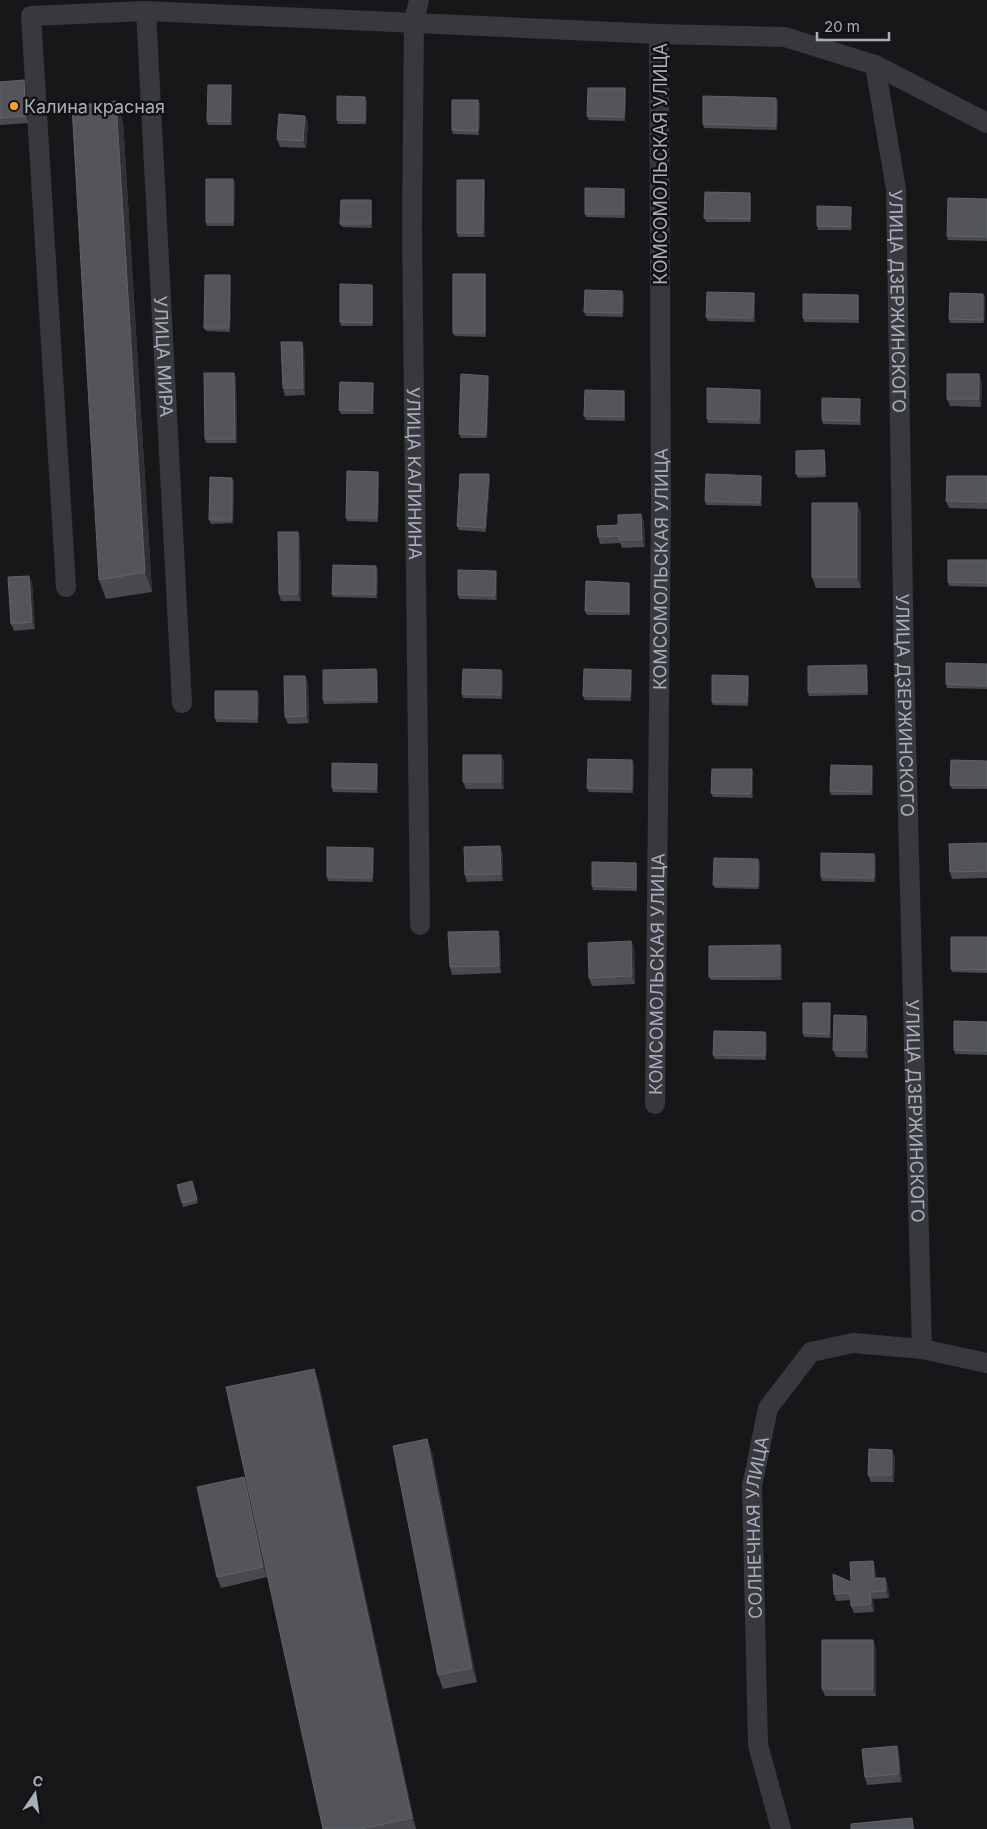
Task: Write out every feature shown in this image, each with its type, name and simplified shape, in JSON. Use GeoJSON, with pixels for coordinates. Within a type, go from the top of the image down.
{"type":"FeatureCollection","features":[{"type":"Feature","properties":{"kind":"street","name":"УЛИЦА КАЛИНИНА"},"geometry":{"type":"LineString","coordinates":[[419,0],[414,22],[412,228],[420,925]]}},
{"type":"Feature","properties":{"kind":"street"},"geometry":{"type":"LineString","coordinates":[[66,587],[31,16],[146,11],[659,34],[785,37],[875,65],[987,123]]}},
{"type":"Feature","properties":{"kind":"street","name":"УЛИЦА МИРА"},"geometry":{"type":"LineString","coordinates":[[146,11],[182,703]]}},
{"type":"Feature","properties":{"kind":"street","name":"КОМСОМОЛЬСКАЯ УЛИЦА"},"geometry":{"type":"LineString","coordinates":[[656,1104],[661,505],[659,34]]}},
{"type":"Feature","properties":{"kind":"street","name":"УЛИЦА ДЗЕРЖИНСКОГО"},"geometry":{"type":"LineString","coordinates":[[875,65],[896,189],[904,664],[922,1349]]}},
{"type":"Feature","properties":{"kind":"street","name":"СОЛНЕЧНАЯ УЛИЦА"},"geometry":{"type":"LineString","coordinates":[[781,1829],[758,1745],[752,1486],[768,1408],[811,1352],[853,1343],[922,1349],[987,1364]]}},
{"type":"Feature","properties":{"kind":"building","name":"Калина красная"},"geometry":{"type":"Polygon","coordinates":[[[24,80],[26,116],[0,118],[0,82],[24,80]]]}},
{"type":"Feature","properties":{"kind":"building"},"geometry":{"type":"Polygon","coordinates":[[[208,85],[231,85],[230,122],[207,121],[208,85]]]}},
{"type":"Feature","properties":{"kind":"building"},"geometry":{"type":"Polygon","coordinates":[[[588,88],[625,88],[624,117],[587,116],[588,88]]]}},
{"type":"Feature","properties":{"kind":"building"},"geometry":{"type":"Polygon","coordinates":[[[337,96],[365,97],[365,121],[337,120],[337,96]]]}},
{"type":"Feature","properties":{"kind":"building"},"geometry":{"type":"Polygon","coordinates":[[[703,96],[776,98],[776,126],[703,124],[703,96]]]}},
{"type":"Feature","properties":{"kind":"building"},"geometry":{"type":"Polygon","coordinates":[[[452,100],[478,100],[478,131],[452,130],[452,100]]]}},
{"type":"Feature","properties":{"kind":"building"},"geometry":{"type":"Polygon","coordinates":[[[116,101],[145,572],[99,580],[72,106],[116,101]]]}},
{"type":"Feature","properties":{"kind":"building"},"geometry":{"type":"Polygon","coordinates":[[[279,114],[305,116],[303,141],[277,139],[279,114]]]}},
{"type":"Feature","properties":{"kind":"building"},"geometry":{"type":"Polygon","coordinates":[[[206,179],[233,179],[233,222],[206,222],[206,179]]]}},
{"type":"Feature","properties":{"kind":"building"},"geometry":{"type":"Polygon","coordinates":[[[457,180],[484,180],[483,233],[457,233],[457,180]]]}},
{"type":"Feature","properties":{"kind":"building"},"geometry":{"type":"Polygon","coordinates":[[[585,188],[624,189],[624,214],[585,214],[585,188]]]}},
{"type":"Feature","properties":{"kind":"building"},"geometry":{"type":"Polygon","coordinates":[[[705,192],[750,193],[750,219],[704,218],[705,192]]]}},
{"type":"Feature","properties":{"kind":"building"},"geometry":{"type":"Polygon","coordinates":[[[948,198],[987,199],[987,237],[947,236],[948,198]]]}},
{"type":"Feature","properties":{"kind":"building"},"geometry":{"type":"Polygon","coordinates":[[[341,200],[371,200],[371,224],[340,224],[341,200]]]}},
{"type":"Feature","properties":{"kind":"building"},"geometry":{"type":"Polygon","coordinates":[[[817,206],[851,207],[850,227],[817,226],[817,206]]]}},
{"type":"Feature","properties":{"kind":"building"},"geometry":{"type":"Polygon","coordinates":[[[453,274],[485,274],[485,333],[453,333],[453,274]]]}},
{"type":"Feature","properties":{"kind":"building"},"geometry":{"type":"Polygon","coordinates":[[[205,275],[230,275],[229,328],[204,328],[205,275]]]}},
{"type":"Feature","properties":{"kind":"building"},"geometry":{"type":"Polygon","coordinates":[[[340,284],[372,285],[372,323],[340,322],[340,284]]]}},
{"type":"Feature","properties":{"kind":"building"},"geometry":{"type":"Polygon","coordinates":[[[585,290],[622,291],[622,313],[584,312],[585,290]]]}},
{"type":"Feature","properties":{"kind":"building"},"geometry":{"type":"Polygon","coordinates":[[[707,292],[754,293],[753,318],[706,317],[707,292]]]}},
{"type":"Feature","properties":{"kind":"building"},"geometry":{"type":"Polygon","coordinates":[[[950,293],[983,294],[983,320],[949,319],[950,293]]]}},
{"type":"Feature","properties":{"kind":"building"},"geometry":{"type":"Polygon","coordinates":[[[803,294],[858,295],[858,319],[803,318],[803,294]]]}},
{"type":"Feature","properties":{"kind":"building"},"geometry":{"type":"Polygon","coordinates":[[[281,342],[302,342],[303,388],[283,388],[281,342]]]}},
{"type":"Feature","properties":{"kind":"building"},"geometry":{"type":"Polygon","coordinates":[[[204,373],[234,373],[235,439],[205,439],[204,373]]]}},
{"type":"Feature","properties":{"kind":"building"},"geometry":{"type":"Polygon","coordinates":[[[461,374],[488,376],[486,435],[459,434],[461,374]]]}},
{"type":"Feature","properties":{"kind":"building"},"geometry":{"type":"Polygon","coordinates":[[[947,374],[979,374],[979,399],[947,399],[947,374]]]}},
{"type":"Feature","properties":{"kind":"building"},"geometry":{"type":"Polygon","coordinates":[[[340,382],[373,383],[372,411],[339,410],[340,382]]]}},
{"type":"Feature","properties":{"kind":"building"},"geometry":{"type":"Polygon","coordinates":[[[707,388],[760,390],[759,420],[707,419],[707,388]]]}},
{"type":"Feature","properties":{"kind":"building"},"geometry":{"type":"Polygon","coordinates":[[[585,390],[624,391],[624,417],[584,416],[585,390]]]}},
{"type":"Feature","properties":{"kind":"building"},"geometry":{"type":"Polygon","coordinates":[[[822,398],[860,399],[859,421],[822,420],[822,398]]]}},
{"type":"Feature","properties":{"kind":"building"},"geometry":{"type":"Polygon","coordinates":[[[824,450],[825,474],[796,474],[796,451],[824,450]]]}},
{"type":"Feature","properties":{"kind":"building"},"geometry":{"type":"Polygon","coordinates":[[[347,471],[378,472],[377,518],[346,518],[347,471]]]}},
{"type":"Feature","properties":{"kind":"building"},"geometry":{"type":"Polygon","coordinates":[[[460,474],[489,474],[485,528],[457,526],[460,474]]]}},
{"type":"Feature","properties":{"kind":"building"},"geometry":{"type":"Polygon","coordinates":[[[706,474],[761,476],[760,503],[705,501],[706,474]]]}},
{"type":"Feature","properties":{"kind":"building"},"geometry":{"type":"Polygon","coordinates":[[[947,476],[987,476],[987,502],[946,501],[947,476]]]}},
{"type":"Feature","properties":{"kind":"building"},"geometry":{"type":"Polygon","coordinates":[[[210,477],[232,478],[232,520],[209,520],[210,477]]]}},
{"type":"Feature","properties":{"kind":"building"},"geometry":{"type":"Polygon","coordinates":[[[812,503],[857,503],[857,577],[812,577],[812,503]]]}},
{"type":"Feature","properties":{"kind":"building"},"geometry":{"type":"Polygon","coordinates":[[[641,514],[642,540],[619,540],[620,536],[598,537],[597,526],[618,525],[618,515],[641,514]]]}},
{"type":"Feature","properties":{"kind":"building"},"geometry":{"type":"Polygon","coordinates":[[[278,532],[298,532],[298,594],[279,594],[278,532]]]}},
{"type":"Feature","properties":{"kind":"building"},"geometry":{"type":"Polygon","coordinates":[[[948,560],[987,560],[987,583],[948,582],[948,560]]]}},
{"type":"Feature","properties":{"kind":"building"},"geometry":{"type":"Polygon","coordinates":[[[333,565],[376,566],[376,594],[332,594],[333,565]]]}},
{"type":"Feature","properties":{"kind":"building"},"geometry":{"type":"Polygon","coordinates":[[[458,570],[496,571],[495,596],[458,595],[458,570]]]}},
{"type":"Feature","properties":{"kind":"building"},"geometry":{"type":"Polygon","coordinates":[[[29,576],[32,622],[11,624],[8,577],[29,576]]]}},
{"type":"Feature","properties":{"kind":"building"},"geometry":{"type":"Polygon","coordinates":[[[586,581],[629,583],[629,612],[585,611],[586,581]]]}},
{"type":"Feature","properties":{"kind":"building"},"geometry":{"type":"Polygon","coordinates":[[[946,663],[987,664],[987,686],[946,684],[946,663]]]}},
{"type":"Feature","properties":{"kind":"building"},"geometry":{"type":"Polygon","coordinates":[[[866,665],[867,692],[808,692],[808,666],[866,665]]]}},
{"type":"Feature","properties":{"kind":"building"},"geometry":{"type":"Polygon","coordinates":[[[376,669],[377,700],[323,700],[323,670],[376,669]]]}},
{"type":"Feature","properties":{"kind":"building"},"geometry":{"type":"Polygon","coordinates":[[[463,669],[501,670],[501,695],[462,694],[463,669]]]}},
{"type":"Feature","properties":{"kind":"building"},"geometry":{"type":"Polygon","coordinates":[[[584,669],[631,670],[630,697],[583,696],[584,669]]]}},
{"type":"Feature","properties":{"kind":"building"},"geometry":{"type":"Polygon","coordinates":[[[712,675],[748,676],[747,702],[712,702],[712,675]]]}},
{"type":"Feature","properties":{"kind":"building"},"geometry":{"type":"Polygon","coordinates":[[[284,676],[305,676],[306,716],[285,717],[284,676]]]}},
{"type":"Feature","properties":{"kind":"building"},"geometry":{"type":"Polygon","coordinates":[[[215,691],[257,691],[257,719],[215,718],[215,691]]]}},
{"type":"Feature","properties":{"kind":"building"},"geometry":{"type":"Polygon","coordinates":[[[463,755],[501,755],[501,782],[463,782],[463,755]]]}},
{"type":"Feature","properties":{"kind":"building"},"geometry":{"type":"Polygon","coordinates":[[[588,759],[632,760],[632,789],[587,788],[588,759]]]}},
{"type":"Feature","properties":{"kind":"building"},"geometry":{"type":"Polygon","coordinates":[[[951,760],[987,761],[987,786],[950,785],[951,760]]]}},
{"type":"Feature","properties":{"kind":"building"},"geometry":{"type":"Polygon","coordinates":[[[332,763],[377,764],[376,789],[332,788],[332,763]]]}},
{"type":"Feature","properties":{"kind":"building"},"geometry":{"type":"Polygon","coordinates":[[[831,765],[872,766],[871,792],[830,791],[831,765]]]}},
{"type":"Feature","properties":{"kind":"building"},"geometry":{"type":"Polygon","coordinates":[[[712,769],[752,769],[751,794],[711,793],[712,769]]]}},
{"type":"Feature","properties":{"kind":"building"},"geometry":{"type":"Polygon","coordinates":[[[987,843],[987,871],[950,872],[949,844],[987,843]]]}},
{"type":"Feature","properties":{"kind":"building"},"geometry":{"type":"Polygon","coordinates":[[[500,846],[501,874],[465,875],[464,847],[500,846]]]}},
{"type":"Feature","properties":{"kind":"building"},"geometry":{"type":"Polygon","coordinates":[[[327,847],[373,848],[372,878],[327,877],[327,847]]]}},
{"type":"Feature","properties":{"kind":"building"},"geometry":{"type":"Polygon","coordinates":[[[821,853],[874,854],[874,878],[821,877],[821,853]]]}},
{"type":"Feature","properties":{"kind":"building"},"geometry":{"type":"Polygon","coordinates":[[[714,858],[758,859],[758,886],[713,885],[714,858]]]}},
{"type":"Feature","properties":{"kind":"building"},"geometry":{"type":"Polygon","coordinates":[[[592,862],[636,863],[636,888],[592,886],[592,862]]]}},
{"type":"Feature","properties":{"kind":"building"},"geometry":{"type":"Polygon","coordinates":[[[498,931],[499,966],[450,967],[448,932],[498,931]]]}},
{"type":"Feature","properties":{"kind":"building"},"geometry":{"type":"Polygon","coordinates":[[[951,937],[987,937],[987,970],[951,969],[951,937]]]}},
{"type":"Feature","properties":{"kind":"building"},"geometry":{"type":"Polygon","coordinates":[[[631,941],[632,976],[589,978],[588,943],[631,941]]]}},
{"type":"Feature","properties":{"kind":"building"},"geometry":{"type":"Polygon","coordinates":[[[780,945],[780,976],[709,977],[709,946],[780,945]]]}},
{"type":"Feature","properties":{"kind":"building"},"geometry":{"type":"Polygon","coordinates":[[[803,1003],[830,1003],[829,1034],[803,1033],[803,1003]]]}},
{"type":"Feature","properties":{"kind":"building"},"geometry":{"type":"Polygon","coordinates":[[[834,1015],[866,1016],[865,1050],[833,1050],[834,1015]]]}},
{"type":"Feature","properties":{"kind":"building"},"geometry":{"type":"Polygon","coordinates":[[[954,1021],[987,1022],[987,1051],[954,1050],[954,1021]]]}},
{"type":"Feature","properties":{"kind":"building"},"geometry":{"type":"Polygon","coordinates":[[[714,1031],[765,1032],[765,1056],[713,1055],[714,1031]]]}},
{"type":"Feature","properties":{"kind":"building"},"geometry":{"type":"Polygon","coordinates":[[[192,1181],[197,1199],[182,1203],[177,1185],[192,1181]]]}},
{"type":"Feature","properties":{"kind":"building"},"geometry":{"type":"Polygon","coordinates":[[[314,1369],[412,1818],[361,1829],[323,1829],[226,1387],[314,1369]]]}},
{"type":"Feature","properties":{"kind":"building"},"geometry":{"type":"Polygon","coordinates":[[[427,1439],[472,1668],[438,1675],[393,1446],[427,1439]]]}},
{"type":"Feature","properties":{"kind":"building"},"geometry":{"type":"Polygon","coordinates":[[[869,1449],[892,1450],[892,1475],[868,1475],[869,1449]]]}},
{"type":"Feature","properties":{"kind":"building"},"geometry":{"type":"Polygon","coordinates":[[[244,1477],[263,1567],[217,1577],[197,1487],[244,1477]]]}},
{"type":"Feature","properties":{"kind":"building"},"geometry":{"type":"Polygon","coordinates":[[[873,1561],[874,1578],[885,1578],[886,1591],[871,1592],[871,1604],[851,1606],[850,1593],[834,1594],[833,1574],[851,1582],[850,1562],[873,1561]]]}},
{"type":"Feature","properties":{"kind":"building"},"geometry":{"type":"Polygon","coordinates":[[[822,1640],[873,1640],[873,1689],[822,1689],[822,1640]]]}},
{"type":"Feature","properties":{"kind":"building"},"geometry":{"type":"Polygon","coordinates":[[[897,1746],[899,1774],[865,1777],[862,1749],[897,1746]]]}},
{"type":"Feature","properties":{"kind":"building"},"geometry":{"type":"Polygon","coordinates":[[[912,1818],[913,1829],[851,1829],[851,1824],[912,1818]]]}},
{"type":"Feature","properties":{"kind":"place","name":"Калина красная"},"geometry":{"type":"Point","coordinates":[14,106]}}]}
